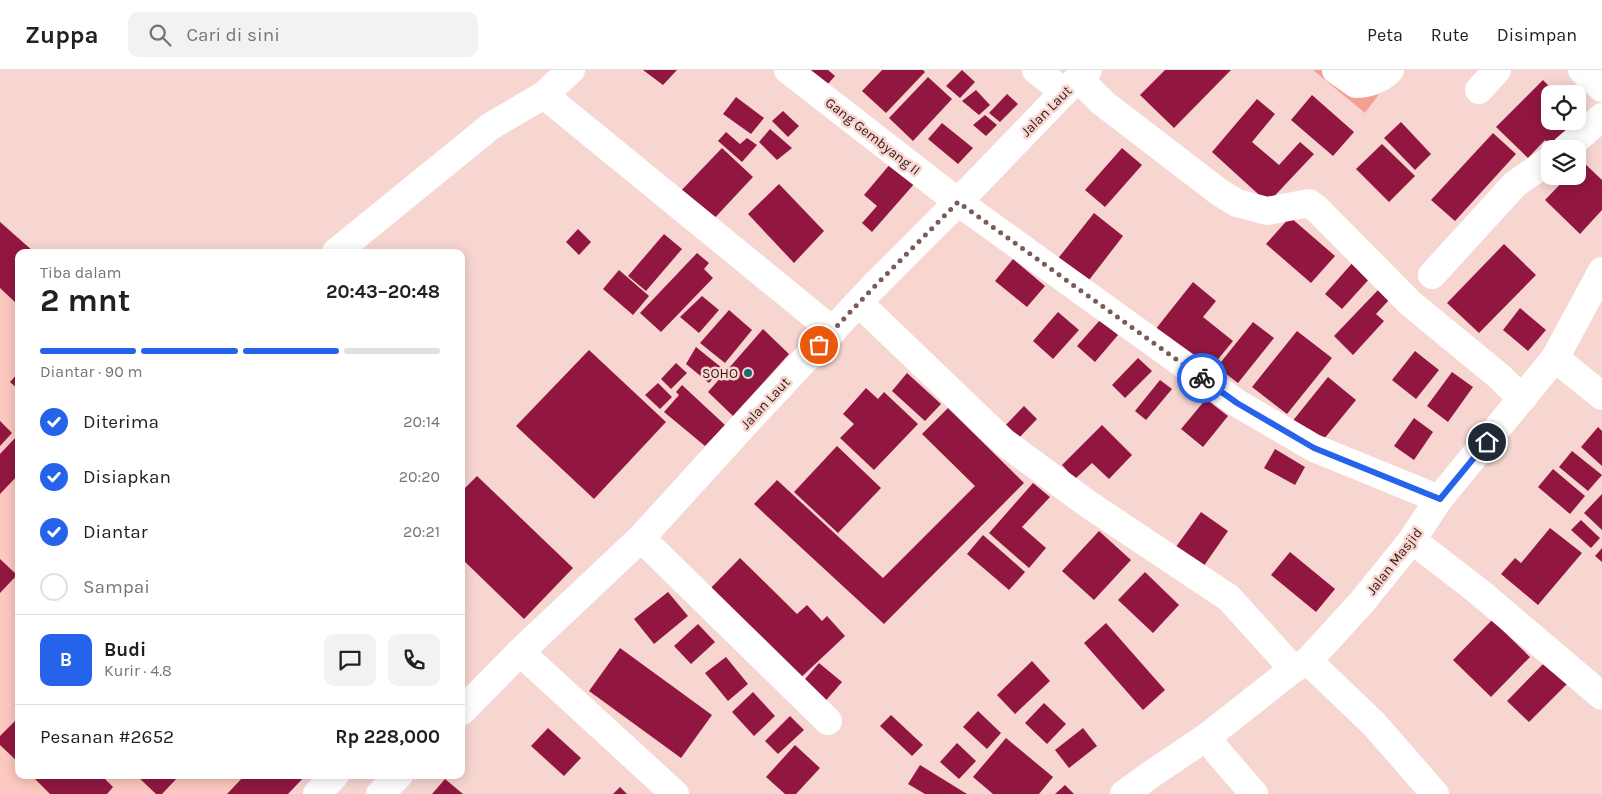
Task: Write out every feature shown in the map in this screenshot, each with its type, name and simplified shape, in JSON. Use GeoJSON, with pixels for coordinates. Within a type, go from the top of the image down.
{"type":"FeatureCollection","features":[{"type":"Feature","properties":{"kind":"street"},"geometry":{"type":"LineString","coordinates":[[340,249],[491,126],[544,95],[571,70]]}},
{"type":"Feature","properties":{"kind":"street","name":"Gang Gembyang II"},"geometry":{"type":"LineString","coordinates":[[788,70],[958,202],[1237,403],[1314,448],[1440,499]]}},
{"type":"Feature","properties":{"kind":"street"},"geometry":{"type":"LineString","coordinates":[[1036,70],[1077,80],[1103,103],[1219,192],[1237,203],[1267,211],[1309,203],[1318,209],[1410,303],[1500,377],[1522,399]]}},
{"type":"Feature","properties":{"kind":"street"},"geometry":{"type":"LineString","coordinates":[[1336,70],[1356,84],[1368,83],[1383,77],[1390,70]]}},
{"type":"Feature","properties":{"kind":"street"},"geometry":{"type":"LineString","coordinates":[[1479,90],[1497,70]]}},
{"type":"Feature","properties":{"kind":"street"},"geometry":{"type":"LineString","coordinates":[[1582,70],[1602,88]]}},
{"type":"Feature","properties":{"kind":"street","name":"Jalan Laut"},"geometry":{"type":"LineString","coordinates":[[465,708],[520,652],[641,538],[832,330],[1077,80]]}},
{"type":"Feature","properties":{"kind":"street"},"geometry":{"type":"LineString","coordinates":[[544,95],[832,330]]}},
{"type":"Feature","properties":{"kind":"street"},"geometry":{"type":"LineString","coordinates":[[1575,140],[1602,116]]}},
{"type":"Feature","properties":{"kind":"street"},"geometry":{"type":"LineString","coordinates":[[1432,275],[1515,184],[1541,166]]}},
{"type":"Feature","properties":{"kind":"street","name":"Jalan Masjid"},"geometry":{"type":"LineString","coordinates":[[1124,794],[1152,773],[1213,744],[1307,668],[1412,540],[1440,499],[1522,399],[1562,364],[1602,270]]}},
{"type":"Feature","properties":{"kind":"street"},"geometry":{"type":"LineString","coordinates":[[859,303],[1004,442],[1088,504],[1229,598],[1307,668],[1374,724],[1435,794]]}},
{"type":"Feature","properties":{"kind":"street"},"geometry":{"type":"LineString","coordinates":[[1562,364],[1602,396]]}},
{"type":"Feature","properties":{"kind":"street"},"geometry":{"type":"LineString","coordinates":[[641,538],[828,721]]}},
{"type":"Feature","properties":{"kind":"street"},"geometry":{"type":"LineString","coordinates":[[1412,540],[1478,591],[1602,696]]}},
{"type":"Feature","properties":{"kind":"street"},"geometry":{"type":"LineString","coordinates":[[520,652],[675,794]]}},
{"type":"Feature","properties":{"kind":"street"},"geometry":{"type":"LineString","coordinates":[[1213,744],[1254,794]]}},
{"type":"Feature","properties":{"kind":"street"},"geometry":{"type":"LineString","coordinates":[[317,794],[331,779]]}},
{"type":"Feature","properties":{"kind":"street"},"geometry":{"type":"LineString","coordinates":[[380,794],[395,779]]}},
{"type":"Feature","properties":{"kind":"shaded area"},"geometry":{"type":"Polygon","coordinates":[[[1313,70],[1397,70],[1365,113],[1313,70]]]}},
{"type":"Feature","properties":{"kind":"shaded area"},"geometry":{"type":"Polygon","coordinates":[[[0,220],[31,249],[15,249],[15,779],[293,779],[276,794],[0,794],[0,220]]]}},
{"type":"Feature","properties":{"kind":"building"},"geometry":{"type":"Polygon","coordinates":[[[643,70],[677,70],[663,85],[643,70]]]}},
{"type":"Feature","properties":{"kind":"building"},"geometry":{"type":"Polygon","coordinates":[[[809,70],[828,70],[835,76],[827,85],[809,70]]]}},
{"type":"Feature","properties":{"kind":"building"},"geometry":{"type":"Polygon","coordinates":[[[882,70],[923,70],[925,72],[886,113],[862,91],[882,70]]]}},
{"type":"Feature","properties":{"kind":"building"},"geometry":{"type":"Polygon","coordinates":[[[962,70],[975,82],[960,98],[946,86],[962,70]]]}},
{"type":"Feature","properties":{"kind":"building"},"geometry":{"type":"Polygon","coordinates":[[[1165,70],[1231,70],[1174,128],[1140,95],[1165,70]]]}},
{"type":"Feature","properties":{"kind":"building"},"geometry":{"type":"Polygon","coordinates":[[[928,77],[952,99],[913,141],[889,118],[928,77]]]}},
{"type":"Feature","properties":{"kind":"building"},"geometry":{"type":"Polygon","coordinates":[[[1543,80],[1548,85],[1541,85],[1541,130],[1568,130],[1559,140],[1541,140],[1541,144],[1528,158],[1496,127],[1543,80]]]}},
{"type":"Feature","properties":{"kind":"building"},"geometry":{"type":"Polygon","coordinates":[[[976,90],[990,105],[979,115],[962,101],[976,90]]]}},
{"type":"Feature","properties":{"kind":"building"},"geometry":{"type":"Polygon","coordinates":[[[1007,94],[1018,104],[1000,122],[989,113],[1007,94]]]}},
{"type":"Feature","properties":{"kind":"building"},"geometry":{"type":"Polygon","coordinates":[[[1312,95],[1354,132],[1333,156],[1291,120],[1312,95]]]}},
{"type":"Feature","properties":{"kind":"building"},"geometry":{"type":"Polygon","coordinates":[[[736,97],[764,118],[751,134],[723,114],[736,97]]]}},
{"type":"Feature","properties":{"kind":"building"},"geometry":{"type":"Polygon","coordinates":[[[1257,99],[1275,114],[1252,142],[1279,165],[1300,142],[1314,154],[1268,203],[1212,152],[1257,99]]]}},
{"type":"Feature","properties":{"kind":"building"},"geometry":{"type":"Polygon","coordinates":[[[783,111],[799,126],[788,137],[772,121],[783,111]]]}},
{"type":"Feature","properties":{"kind":"building"},"geometry":{"type":"Polygon","coordinates":[[[985,115],[997,125],[986,136],[973,125],[985,115]]]}},
{"type":"Feature","properties":{"kind":"building"},"geometry":{"type":"Polygon","coordinates":[[[1401,122],[1431,154],[1415,170],[1384,138],[1401,122]]]}},
{"type":"Feature","properties":{"kind":"building"},"geometry":{"type":"Polygon","coordinates":[[[942,123],[973,148],[958,164],[928,139],[942,123]]]}},
{"type":"Feature","properties":{"kind":"building"},"geometry":{"type":"Polygon","coordinates":[[[770,129],[792,148],[777,160],[759,142],[770,129]]]}},
{"type":"Feature","properties":{"kind":"building"},"geometry":{"type":"Polygon","coordinates":[[[726,132],[740,144],[747,138],[757,145],[742,162],[718,141],[726,132]]]}},
{"type":"Feature","properties":{"kind":"building"},"geometry":{"type":"Polygon","coordinates":[[[1493,133],[1516,154],[1455,221],[1431,200],[1493,133]]]}},
{"type":"Feature","properties":{"kind":"building"},"geometry":{"type":"Polygon","coordinates":[[[1382,144],[1415,176],[1389,202],[1356,169],[1382,144]]]}},
{"type":"Feature","properties":{"kind":"building"},"geometry":{"type":"Polygon","coordinates":[[[722,148],[753,177],[709,224],[676,196],[722,148]]]}},
{"type":"Feature","properties":{"kind":"building"},"geometry":{"type":"Polygon","coordinates":[[[1122,148],[1142,165],[1105,207],[1085,190],[1122,148]]]}},
{"type":"Feature","properties":{"kind":"building"},"geometry":{"type":"Polygon","coordinates":[[[891,163],[915,183],[872,232],[862,223],[877,206],[864,195],[891,163]]]}},
{"type":"Feature","properties":{"kind":"building"},"geometry":{"type":"Polygon","coordinates":[[[1586,165],[1602,180],[1602,210],[1580,234],[1545,200],[1559,185],[1586,185],[1586,165]]]}},
{"type":"Feature","properties":{"kind":"building"},"geometry":{"type":"Polygon","coordinates":[[[779,184],[824,231],[794,263],[748,214],[779,184]]]}},
{"type":"Feature","properties":{"kind":"building"},"geometry":{"type":"Polygon","coordinates":[[[1094,213],[1123,236],[1086,284],[1056,261],[1094,213]]]}},
{"type":"Feature","properties":{"kind":"building"},"geometry":{"type":"Polygon","coordinates":[[[1290,217],[1335,256],[1311,283],[1266,244],[1290,217]]]}},
{"type":"Feature","properties":{"kind":"building"},"geometry":{"type":"Polygon","coordinates":[[[0,222],[31,249],[15,249],[15,302],[0,288],[0,222]]]}},
{"type":"Feature","properties":{"kind":"building"},"geometry":{"type":"Polygon","coordinates":[[[578,229],[591,242],[579,255],[566,242],[578,229]]]}},
{"type":"Feature","properties":{"kind":"building"},"geometry":{"type":"Polygon","coordinates":[[[664,234],[682,249],[646,291],[628,276],[664,234]]]}},
{"type":"Feature","properties":{"kind":"building"},"geometry":{"type":"Polygon","coordinates":[[[1504,244],[1536,275],[1479,333],[1447,303],[1504,244]]]}},
{"type":"Feature","properties":{"kind":"building"},"geometry":{"type":"Polygon","coordinates":[[[697,253],[709,263],[704,269],[713,278],[661,332],[640,313],[697,253]]]}},
{"type":"Feature","properties":{"kind":"building"},"geometry":{"type":"Polygon","coordinates":[[[1013,259],[1045,286],[1027,307],[995,281],[1013,259]]]}},
{"type":"Feature","properties":{"kind":"building"},"geometry":{"type":"Polygon","coordinates":[[[1354,261],[1371,277],[1342,309],[1325,294],[1354,261]]]}},
{"type":"Feature","properties":{"kind":"building"},"geometry":{"type":"Polygon","coordinates":[[[619,270],[649,296],[633,315],[603,289],[619,270]]]}},
{"type":"Feature","properties":{"kind":"building"},"geometry":{"type":"Polygon","coordinates":[[[1193,282],[1216,301],[1203,317],[1233,341],[1206,374],[1151,335],[1193,282]]]}},
{"type":"Feature","properties":{"kind":"building"},"geometry":{"type":"Polygon","coordinates":[[[1378,290],[1389,300],[1376,314],[1384,321],[1353,355],[1334,336],[1378,290]]]}},
{"type":"Feature","properties":{"kind":"building"},"geometry":{"type":"Polygon","coordinates":[[[702,296],[719,310],[699,333],[680,317],[702,296]]]}},
{"type":"Feature","properties":{"kind":"building"},"geometry":{"type":"Polygon","coordinates":[[[1520,308],[1546,330],[1528,351],[1503,330],[1520,308]]]}},
{"type":"Feature","properties":{"kind":"building"},"geometry":{"type":"Polygon","coordinates":[[[729,310],[752,330],[725,363],[700,343],[729,310]]]}},
{"type":"Feature","properties":{"kind":"building"},"geometry":{"type":"Polygon","coordinates":[[[1058,312],[1079,330],[1053,359],[1033,341],[1058,312]]]}},
{"type":"Feature","properties":{"kind":"building"},"geometry":{"type":"Polygon","coordinates":[[[1100,320],[1118,335],[1095,362],[1077,346],[1100,320]]]}},
{"type":"Feature","properties":{"kind":"building"},"geometry":{"type":"Polygon","coordinates":[[[1253,322],[1274,338],[1238,383],[1217,367],[1253,322]]]}},
{"type":"Feature","properties":{"kind":"building","name":"SOHO"},"geometry":{"type":"Polygon","coordinates":[[[763,329],[789,354],[733,416],[708,392],[763,329]]]}},
{"type":"Feature","properties":{"kind":"building"},"geometry":{"type":"Polygon","coordinates":[[[1297,331],[1332,358],[1287,414],[1252,387],[1297,331]]]}},
{"type":"Feature","properties":{"kind":"building"},"geometry":{"type":"Polygon","coordinates":[[[696,347],[722,368],[709,383],[686,364],[696,347]]]}},
{"type":"Feature","properties":{"kind":"building"},"geometry":{"type":"Polygon","coordinates":[[[589,350],[666,422],[594,499],[516,426],[589,350]]]}},
{"type":"Feature","properties":{"kind":"building"},"geometry":{"type":"Polygon","coordinates":[[[1415,351],[1439,370],[1416,399],[1392,380],[1415,351]]]}},
{"type":"Feature","properties":{"kind":"building"},"geometry":{"type":"Polygon","coordinates":[[[1138,358],[1152,371],[1125,398],[1112,385],[1138,358]]]}},
{"type":"Feature","properties":{"kind":"building"},"geometry":{"type":"Polygon","coordinates":[[[676,363],[687,373],[671,389],[661,379],[676,363]]]}},
{"type":"Feature","properties":{"kind":"building"},"geometry":{"type":"Polygon","coordinates":[[[1452,372],[1473,387],[1448,422],[1427,406],[1452,372]]]}},
{"type":"Feature","properties":{"kind":"building"},"geometry":{"type":"Polygon","coordinates":[[[907,373],[941,404],[925,421],[892,391],[907,373]]]}},
{"type":"Feature","properties":{"kind":"building"},"geometry":{"type":"Polygon","coordinates":[[[15,376],[15,386],[10,382],[15,376]]]}},
{"type":"Feature","properties":{"kind":"building"},"geometry":{"type":"Polygon","coordinates":[[[1328,377],[1356,400],[1319,445],[1291,423],[1328,377]]]}},
{"type":"Feature","properties":{"kind":"building"},"geometry":{"type":"Polygon","coordinates":[[[1160,380],[1172,389],[1146,420],[1135,411],[1160,380]]]}},
{"type":"Feature","properties":{"kind":"building"},"geometry":{"type":"Polygon","coordinates":[[[658,383],[672,397],[660,409],[645,395],[658,383]]]}},
{"type":"Feature","properties":{"kind":"building"},"geometry":{"type":"Polygon","coordinates":[[[682,385],[725,425],[705,446],[664,412],[679,395],[676,392],[682,385]]]}},
{"type":"Feature","properties":{"kind":"building"},"geometry":{"type":"Polygon","coordinates":[[[866,388],[878,399],[884,392],[918,424],[874,470],[840,438],[854,424],[843,414],[866,388]]]}},
{"type":"Feature","properties":{"kind":"building"},"geometry":{"type":"Polygon","coordinates":[[[1206,399],[1228,416],[1203,447],[1181,429],[1206,399]]]}},
{"type":"Feature","properties":{"kind":"building"},"geometry":{"type":"Polygon","coordinates":[[[1024,406],[1037,419],[1014,443],[1001,430],[1024,406]]]}},
{"type":"Feature","properties":{"kind":"building"},"geometry":{"type":"Polygon","coordinates":[[[948,408],[1024,483],[884,624],[754,504],[777,480],[883,578],[975,486],[922,434],[948,408]]]}},
{"type":"Feature","properties":{"kind":"building"},"geometry":{"type":"Polygon","coordinates":[[[1414,418],[1433,432],[1414,460],[1394,446],[1414,418]]]}},
{"type":"Feature","properties":{"kind":"building"},"geometry":{"type":"Polygon","coordinates":[[[0,421],[12,433],[0,446],[0,421]]]}},
{"type":"Feature","properties":{"kind":"building"},"geometry":{"type":"Polygon","coordinates":[[[1102,425],[1132,455],[1109,479],[1092,463],[1075,479],[1062,465],[1102,425]]]}},
{"type":"Feature","properties":{"kind":"building"},"geometry":{"type":"Polygon","coordinates":[[[1598,427],[1602,431],[1602,466],[1581,447],[1598,427]]]}},
{"type":"Feature","properties":{"kind":"building"},"geometry":{"type":"Polygon","coordinates":[[[15,438],[15,478],[0,494],[0,454],[15,438]]]}},
{"type":"Feature","properties":{"kind":"building"},"geometry":{"type":"Polygon","coordinates":[[[837,446],[881,488],[838,533],[794,492],[837,446]]]}},
{"type":"Feature","properties":{"kind":"building"},"geometry":{"type":"Polygon","coordinates":[[[1275,449],[1305,467],[1295,485],[1264,468],[1275,449]]]}},
{"type":"Feature","properties":{"kind":"building"},"geometry":{"type":"Polygon","coordinates":[[[1572,451],[1602,475],[1588,491],[1559,467],[1572,451]]]}},
{"type":"Feature","properties":{"kind":"building"},"geometry":{"type":"Polygon","coordinates":[[[1553,469],[1585,496],[1570,514],[1538,487],[1553,469]]]}},
{"type":"Feature","properties":{"kind":"building"},"geometry":{"type":"Polygon","coordinates":[[[477,476],[573,568],[524,619],[465,562],[465,488],[477,476]]]}},
{"type":"Feature","properties":{"kind":"building"},"geometry":{"type":"Polygon","coordinates":[[[1033,483],[1050,497],[1022,527],[1046,548],[1029,568],[989,533],[1033,483]]]}},
{"type":"Feature","properties":{"kind":"building"},"geometry":{"type":"Polygon","coordinates":[[[1602,494],[1602,530],[1584,513],[1602,494]]]}},
{"type":"Feature","properties":{"kind":"building"},"geometry":{"type":"Polygon","coordinates":[[[1201,512],[1228,531],[1201,570],[1173,551],[1201,512]]]}},
{"type":"Feature","properties":{"kind":"building"},"geometry":{"type":"Polygon","coordinates":[[[1581,520],[1600,538],[1591,548],[1571,530],[1581,520]]]}},
{"type":"Feature","properties":{"kind":"building"},"geometry":{"type":"Polygon","coordinates":[[[1550,528],[1582,553],[1538,605],[1501,574],[1515,558],[1521,563],[1550,528]]]}},
{"type":"Feature","properties":{"kind":"building"},"geometry":{"type":"Polygon","coordinates":[[[1099,531],[1131,560],[1094,600],[1062,571],[1099,531]]]}},
{"type":"Feature","properties":{"kind":"building"},"geometry":{"type":"Polygon","coordinates":[[[983,535],[1025,572],[1009,590],[967,554],[983,535]]]}},
{"type":"Feature","properties":{"kind":"building"},"geometry":{"type":"Polygon","coordinates":[[[1602,548],[1602,562],[1595,556],[1602,548]]]}},
{"type":"Feature","properties":{"kind":"building"},"geometry":{"type":"Polygon","coordinates":[[[1290,552],[1335,589],[1316,612],[1271,575],[1290,552]]]}},
{"type":"Feature","properties":{"kind":"building"},"geometry":{"type":"Polygon","coordinates":[[[740,558],[797,614],[807,605],[822,621],[827,616],[845,636],[795,683],[705,594],[740,558]]]}},
{"type":"Feature","properties":{"kind":"building"},"geometry":{"type":"Polygon","coordinates":[[[0,559],[15,573],[15,577],[0,593],[0,559]]]}},
{"type":"Feature","properties":{"kind":"building"},"geometry":{"type":"Polygon","coordinates":[[[1145,572],[1179,605],[1153,633],[1118,600],[1145,572]]]}},
{"type":"Feature","properties":{"kind":"building"},"geometry":{"type":"Polygon","coordinates":[[[668,592],[688,616],[654,644],[634,619],[668,592]]]}},
{"type":"Feature","properties":{"kind":"building"},"geometry":{"type":"Polygon","coordinates":[[[1492,620],[1530,657],[1491,697],[1453,660],[1492,620]]]}},
{"type":"Feature","properties":{"kind":"building"},"geometry":{"type":"Polygon","coordinates":[[[1106,623],[1165,690],[1143,710],[1084,643],[1106,623]]]}},
{"type":"Feature","properties":{"kind":"building"},"geometry":{"type":"Polygon","coordinates":[[[698,624],[715,642],[691,664],[674,646],[698,624]]]}},
{"type":"Feature","properties":{"kind":"building"},"geometry":{"type":"Polygon","coordinates":[[[620,648],[712,715],[681,758],[589,691],[620,648]]]}},
{"type":"Feature","properties":{"kind":"building"},"geometry":{"type":"Polygon","coordinates":[[[726,657],[748,684],[728,701],[705,673],[726,657]]]}},
{"type":"Feature","properties":{"kind":"building"},"geometry":{"type":"Polygon","coordinates":[[[1032,661],[1050,681],[1015,714],[997,695],[1032,661]]]}},
{"type":"Feature","properties":{"kind":"building"},"geometry":{"type":"Polygon","coordinates":[[[1545,662],[1567,684],[1529,722],[1507,701],[1545,662]]]}},
{"type":"Feature","properties":{"kind":"building"},"geometry":{"type":"Polygon","coordinates":[[[819,663],[842,682],[822,705],[799,686],[819,663]]]}},
{"type":"Feature","properties":{"kind":"building"},"geometry":{"type":"Polygon","coordinates":[[[753,692],[775,716],[754,736],[732,712],[753,692]]]}},
{"type":"Feature","properties":{"kind":"building"},"geometry":{"type":"Polygon","coordinates":[[[1044,703],[1066,724],[1047,744],[1025,723],[1044,703]]]}},
{"type":"Feature","properties":{"kind":"building"},"geometry":{"type":"Polygon","coordinates":[[[978,711],[1001,733],[987,749],[963,727],[978,711]]]}},
{"type":"Feature","properties":{"kind":"building"},"geometry":{"type":"Polygon","coordinates":[[[891,715],[923,745],[912,756],[880,726],[891,715]]]}},
{"type":"Feature","properties":{"kind":"building"},"geometry":{"type":"Polygon","coordinates":[[[790,716],[804,730],[778,754],[765,741],[790,716]]]}},
{"type":"Feature","properties":{"kind":"building"},"geometry":{"type":"Polygon","coordinates":[[[15,721],[15,759],[0,745],[0,736],[15,721]]]}},
{"type":"Feature","properties":{"kind":"building"},"geometry":{"type":"Polygon","coordinates":[[[548,728],[581,758],[564,776],[531,746],[548,728]]]}},
{"type":"Feature","properties":{"kind":"building"},"geometry":{"type":"Polygon","coordinates":[[[1083,728],[1097,746],[1069,768],[1055,750],[1083,728]]]}},
{"type":"Feature","properties":{"kind":"building"},"geometry":{"type":"Polygon","coordinates":[[[1006,738],[1053,777],[1039,794],[993,794],[973,777],[1006,738]]]}},
{"type":"Feature","properties":{"kind":"building"},"geometry":{"type":"Polygon","coordinates":[[[957,743],[976,761],[959,779],[940,762],[957,743]]]}},
{"type":"Feature","properties":{"kind":"building"},"geometry":{"type":"Polygon","coordinates":[[[795,745],[820,768],[796,794],[785,794],[766,777],[795,745]]]}},
{"type":"Feature","properties":{"kind":"building"},"geometry":{"type":"Polygon","coordinates":[[[920,765],[967,794],[925,794],[908,784],[920,765]]]}},
{"type":"Feature","properties":{"kind":"building"},"geometry":{"type":"Polygon","coordinates":[[[35,779],[105,779],[113,787],[107,794],[50,794],[35,779]]]}},
{"type":"Feature","properties":{"kind":"building"},"geometry":{"type":"Polygon","coordinates":[[[140,779],[176,779],[162,794],[156,794],[140,779]]]}},
{"type":"Feature","properties":{"kind":"building"},"geometry":{"type":"Polygon","coordinates":[[[241,779],[302,779],[288,794],[227,794],[241,779]]]}},
{"type":"Feature","properties":{"kind":"building"},"geometry":{"type":"Polygon","coordinates":[[[445,779],[463,794],[432,794],[445,779]]]}},
{"type":"Feature","properties":{"kind":"building"},"geometry":{"type":"Polygon","coordinates":[[[1065,785],[1074,794],[1055,794],[1065,785]]]}},
{"type":"Feature","properties":{"kind":"building"},"geometry":{"type":"Polygon","coordinates":[[[620,787],[627,794],[613,794],[620,787]]]}},
{"type":"Feature","properties":{"kind":"way so far"},"geometry":{"type":"LineString","coordinates":[[819,345],[958,202],[1202,378]]}},
{"type":"Feature","properties":{"kind":"place","name":"SOHO"},"geometry":{"type":"Point","coordinates":[748,373]}},
{"type":"Feature","properties":{"kind":"route"},"geometry":{"type":"LineString","coordinates":[[1202,378],[1237,403],[1314,448],[1440,499],[1487,442]]}}]}
